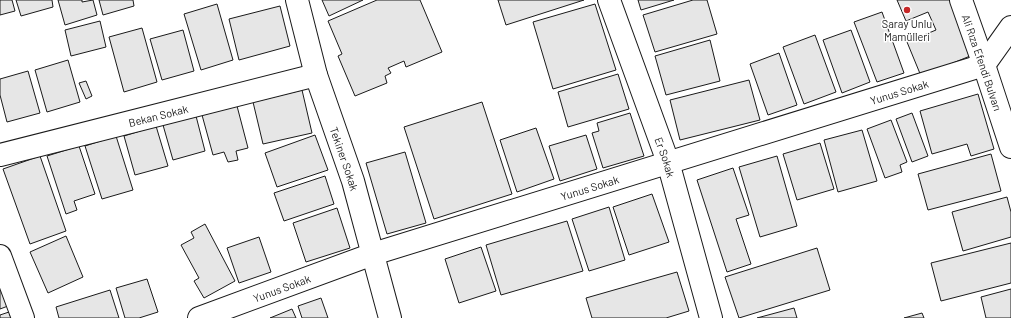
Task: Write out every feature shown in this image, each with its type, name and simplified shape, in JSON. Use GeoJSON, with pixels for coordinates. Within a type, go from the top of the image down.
{"type":"FeatureCollection","features":[{"type":"Feature","properties":{"kind":"street","name":"Tekiner Sokak"},"geometry":{"type":"LineString","coordinates":[[297,0],[316,75],[353,181],[374,254],[390,318]]}},
{"type":"Feature","properties":{"kind":"street","name":"Er Sokak"},"geometry":{"type":"LineString","coordinates":[[609,0],[668,162],[711,318]]}},
{"type":"Feature","properties":{"kind":"street","name":"Ali Rıza Efendi Bulvarı"},"geometry":{"type":"LineString","coordinates":[[961,0],[1011,147]]}},
{"type":"Feature","properties":{"kind":"street"},"geometry":{"type":"LineString","coordinates":[[984,65],[1011,27]]}},
{"type":"Feature","properties":{"kind":"street","name":"Yunus Sokak"},"geometry":{"type":"LineString","coordinates":[[199,318],[374,254],[984,65]]}},
{"type":"Feature","properties":{"kind":"street","name":"Bekan Sokak"},"geometry":{"type":"LineString","coordinates":[[0,155],[316,75]]}},
{"type":"Feature","properties":{"kind":"street"},"geometry":{"type":"LineString","coordinates":[[0,256],[23,318]]}},
{"type":"Feature","properties":{"kind":"building"},"geometry":{"type":"Polygon","coordinates":[[[0,0],[12,0],[15,11],[0,15],[0,0]]]}},
{"type":"Feature","properties":{"kind":"building"},"geometry":{"type":"Polygon","coordinates":[[[16,0],[52,0],[53,7],[21,16],[16,0]]]}},
{"type":"Feature","properties":{"kind":"building"},"geometry":{"type":"Polygon","coordinates":[[[58,0],[82,0],[82,2],[93,0],[97,15],[65,25],[58,0]]]}},
{"type":"Feature","properties":{"kind":"building"},"geometry":{"type":"Polygon","coordinates":[[[99,0],[133,0],[134,6],[103,15],[99,0]]]}},
{"type":"Feature","properties":{"kind":"building"},"geometry":{"type":"Polygon","coordinates":[[[322,0],[363,0],[329,16],[322,0]]]}},
{"type":"Feature","properties":{"kind":"building"},"geometry":{"type":"Polygon","coordinates":[[[377,0],[420,0],[442,52],[406,67],[404,61],[388,68],[391,73],[385,76],[387,83],[355,96],[338,56],[342,54],[328,21],[377,0]]]}},
{"type":"Feature","properties":{"kind":"building"},"geometry":{"type":"Polygon","coordinates":[[[498,0],[584,0],[506,25],[498,0]]]}},
{"type":"Feature","properties":{"kind":"building"},"geometry":{"type":"Polygon","coordinates":[[[638,0],[674,0],[641,10],[638,0]]]}},
{"type":"Feature","properties":{"kind":"building"},"geometry":{"type":"Polygon","coordinates":[[[693,0],[707,0],[717,34],[655,52],[643,15],[693,0]]]}},
{"type":"Feature","properties":{"kind":"building"},"geometry":{"type":"Polygon","coordinates":[[[897,0],[952,0],[975,54],[921,76],[907,42],[936,30],[928,12],[906,21],[897,0]]]}},
{"type":"Feature","properties":{"kind":"building"},"geometry":{"type":"Polygon","coordinates":[[[217,4],[233,60],[201,70],[184,14],[217,4]]]}},
{"type":"Feature","properties":{"kind":"building"},"geometry":{"type":"Polygon","coordinates":[[[595,4],[616,70],[553,89],[533,22],[595,4]]]}},
{"type":"Feature","properties":{"kind":"building"},"geometry":{"type":"Polygon","coordinates":[[[280,6],[290,46],[239,60],[229,19],[280,6]]]}},
{"type":"Feature","properties":{"kind":"building"},"geometry":{"type":"Polygon","coordinates":[[[882,12],[904,73],[877,82],[854,22],[882,12]]]}},
{"type":"Feature","properties":{"kind":"building"},"geometry":{"type":"Polygon","coordinates":[[[100,21],[106,47],[71,56],[65,30],[100,21]]]}},
{"type":"Feature","properties":{"kind":"building"},"geometry":{"type":"Polygon","coordinates":[[[142,28],[157,82],[124,92],[109,37],[142,28]]]}},
{"type":"Feature","properties":{"kind":"building"},"geometry":{"type":"Polygon","coordinates":[[[183,30],[194,71],[162,80],[150,39],[183,30]]]}},
{"type":"Feature","properties":{"kind":"building"},"geometry":{"type":"Polygon","coordinates":[[[851,30],[870,82],[842,93],[823,40],[851,30]]]}},
{"type":"Feature","properties":{"kind":"building"},"geometry":{"type":"Polygon","coordinates":[[[815,35],[836,92],[804,104],[783,47],[815,35]]]}},
{"type":"Feature","properties":{"kind":"building"},"geometry":{"type":"Polygon","coordinates":[[[710,40],[720,81],[666,95],[655,56],[710,40]]]}},
{"type":"Feature","properties":{"kind":"building"},"geometry":{"type":"Polygon","coordinates":[[[779,53],[797,105],[768,115],[750,64],[779,53]]]}},
{"type":"Feature","properties":{"kind":"building"},"geometry":{"type":"Polygon","coordinates":[[[68,60],[80,102],[47,112],[35,70],[68,60]]]}},
{"type":"Feature","properties":{"kind":"building"},"geometry":{"type":"Polygon","coordinates":[[[28,71],[40,113],[7,122],[0,95],[0,79],[28,71]]]}},
{"type":"Feature","properties":{"kind":"building"},"geometry":{"type":"Polygon","coordinates":[[[618,74],[629,109],[568,127],[558,92],[618,74]]]}},
{"type":"Feature","properties":{"kind":"building"},"geometry":{"type":"Polygon","coordinates":[[[749,80],[760,120],[680,140],[670,100],[749,80]]]}},
{"type":"Feature","properties":{"kind":"building"},"geometry":{"type":"Polygon","coordinates":[[[86,81],[92,96],[86,99],[79,83],[86,81]]]}},
{"type":"Feature","properties":{"kind":"building"},"geometry":{"type":"Polygon","coordinates":[[[302,90],[312,133],[263,144],[253,102],[302,90]]]}},
{"type":"Feature","properties":{"kind":"building"},"geometry":{"type":"Polygon","coordinates":[[[978,94],[994,149],[971,156],[967,144],[932,154],[920,111],[978,94]]]}},
{"type":"Feature","properties":{"kind":"building"},"geometry":{"type":"Polygon","coordinates":[[[482,102],[512,194],[434,219],[404,127],[482,102]]]}},
{"type":"Feature","properties":{"kind":"building"},"geometry":{"type":"Polygon","coordinates":[[[237,106],[248,148],[236,151],[238,160],[228,162],[224,152],[213,155],[202,115],[237,106]]]}},
{"type":"Feature","properties":{"kind":"building"},"geometry":{"type":"Polygon","coordinates":[[[630,113],[644,156],[603,168],[592,133],[599,131],[597,123],[630,113]]]}},
{"type":"Feature","properties":{"kind":"building"},"geometry":{"type":"Polygon","coordinates":[[[912,113],[928,156],[912,162],[896,119],[912,113]]]}},
{"type":"Feature","properties":{"kind":"building"},"geometry":{"type":"Polygon","coordinates":[[[196,116],[205,151],[173,160],[163,125],[196,116]]]}},
{"type":"Feature","properties":{"kind":"building"},"geometry":{"type":"Polygon","coordinates":[[[891,120],[907,162],[900,165],[902,172],[885,178],[867,129],[891,120]]]}},
{"type":"Feature","properties":{"kind":"building"},"geometry":{"type":"Polygon","coordinates":[[[156,126],[168,166],[135,175],[124,136],[156,126]]]}},
{"type":"Feature","properties":{"kind":"building"},"geometry":{"type":"Polygon","coordinates":[[[536,128],[554,179],[517,192],[500,140],[536,128]]]}},
{"type":"Feature","properties":{"kind":"building"},"geometry":{"type":"Polygon","coordinates":[[[862,130],[877,181],[838,192],[824,140],[862,130]]]}},
{"type":"Feature","properties":{"kind":"building"},"geometry":{"type":"Polygon","coordinates":[[[315,135],[328,170],[277,187],[265,153],[315,135]]]}},
{"type":"Feature","properties":{"kind":"building"},"geometry":{"type":"Polygon","coordinates":[[[586,135],[597,169],[560,181],[549,146],[586,135]]]}},
{"type":"Feature","properties":{"kind":"building"},"geometry":{"type":"Polygon","coordinates":[[[116,136],[133,190],[102,199],[85,146],[116,136]]]}},
{"type":"Feature","properties":{"kind":"building"},"geometry":{"type":"Polygon","coordinates":[[[820,143],[834,189],[797,200],[783,154],[820,143]]]}},
{"type":"Feature","properties":{"kind":"building"},"geometry":{"type":"Polygon","coordinates":[[[79,146],[95,194],[74,201],[77,210],[66,214],[47,156],[79,146]]]}},
{"type":"Feature","properties":{"kind":"building"},"geometry":{"type":"Polygon","coordinates":[[[405,152],[426,223],[387,234],[366,163],[405,152]]]}},
{"type":"Feature","properties":{"kind":"building"},"geometry":{"type":"Polygon","coordinates":[[[991,154],[1001,191],[928,210],[918,174],[991,154]]]}},
{"type":"Feature","properties":{"kind":"building"},"geometry":{"type":"Polygon","coordinates":[[[40,156],[66,231],[30,244],[3,169],[40,156]]]}},
{"type":"Feature","properties":{"kind":"building"},"geometry":{"type":"Polygon","coordinates":[[[777,156],[797,226],[760,237],[739,167],[777,156]]]}},
{"type":"Feature","properties":{"kind":"building"},"geometry":{"type":"Polygon","coordinates":[[[733,168],[749,215],[736,219],[751,264],[727,272],[697,180],[733,168]]]}},
{"type":"Feature","properties":{"kind":"building"},"geometry":{"type":"Polygon","coordinates":[[[325,176],[334,204],[284,221],[274,193],[325,176]]]}},
{"type":"Feature","properties":{"kind":"building"},"geometry":{"type":"Polygon","coordinates":[[[652,194],[669,242],[629,255],[613,207],[652,194]]]}},
{"type":"Feature","properties":{"kind":"building"},"geometry":{"type":"Polygon","coordinates":[[[1007,197],[1011,212],[1011,237],[963,251],[952,212],[1007,197]]]}},
{"type":"Feature","properties":{"kind":"building"},"geometry":{"type":"Polygon","coordinates":[[[609,207],[625,260],[589,271],[572,219],[609,207]]]}},
{"type":"Feature","properties":{"kind":"building"},"geometry":{"type":"Polygon","coordinates":[[[337,208],[350,248],[306,262],[293,223],[337,208]]]}},
{"type":"Feature","properties":{"kind":"building"},"geometry":{"type":"Polygon","coordinates":[[[567,221],[583,271],[501,295],[486,245],[567,221]]]}},
{"type":"Feature","properties":{"kind":"building"},"geometry":{"type":"Polygon","coordinates":[[[205,224],[235,281],[204,298],[194,281],[199,278],[181,245],[194,238],[191,232],[205,224]]]}},
{"type":"Feature","properties":{"kind":"building"},"geometry":{"type":"Polygon","coordinates":[[[66,236],[83,277],[48,293],[30,252],[66,236]]]}},
{"type":"Feature","properties":{"kind":"building"},"geometry":{"type":"Polygon","coordinates":[[[259,237],[271,272],[239,283],[227,248],[259,237]]]}},
{"type":"Feature","properties":{"kind":"building"},"geometry":{"type":"Polygon","coordinates":[[[1011,243],[1011,283],[941,301],[931,263],[1011,243]]]}},
{"type":"Feature","properties":{"kind":"building"},"geometry":{"type":"Polygon","coordinates":[[[481,247],[496,291],[459,303],[445,259],[481,247]]]}},
{"type":"Feature","properties":{"kind":"building"},"geometry":{"type":"Polygon","coordinates":[[[817,248],[830,290],[739,318],[725,277],[817,248]]]}},
{"type":"Feature","properties":{"kind":"building"},"geometry":{"type":"Polygon","coordinates":[[[677,272],[689,311],[666,318],[592,318],[586,298],[677,272]]]}},
{"type":"Feature","properties":{"kind":"building"},"geometry":{"type":"Polygon","coordinates":[[[147,279],[158,312],[139,318],[125,318],[116,288],[147,279]]]}},
{"type":"Feature","properties":{"kind":"building"},"geometry":{"type":"Polygon","coordinates":[[[0,286],[8,306],[0,309],[0,286]]]}},
{"type":"Feature","properties":{"kind":"building"},"geometry":{"type":"Polygon","coordinates":[[[1011,289],[1011,318],[986,318],[981,297],[1011,289]]]}},
{"type":"Feature","properties":{"kind":"building"},"geometry":{"type":"Polygon","coordinates":[[[110,290],[119,318],[59,318],[56,307],[110,290]]]}},
{"type":"Feature","properties":{"kind":"building"},"geometry":{"type":"Polygon","coordinates":[[[321,298],[328,318],[302,318],[298,306],[321,298]]]}},
{"type":"Feature","properties":{"kind":"building"},"geometry":{"type":"Polygon","coordinates":[[[794,308],[797,318],[757,318],[794,308]]]}},
{"type":"Feature","properties":{"kind":"building"},"geometry":{"type":"Polygon","coordinates":[[[292,309],[296,318],[270,318],[292,309]]]}},
{"type":"Feature","properties":{"kind":"building"},"geometry":{"type":"Polygon","coordinates":[[[9,312],[11,318],[0,318],[0,315],[9,312]]]}},
{"type":"Feature","properties":{"kind":"building"},"geometry":{"type":"Polygon","coordinates":[[[922,313],[924,318],[904,318],[922,313]]]}},
{"type":"Feature","properties":{"kind":"place","name":"Saray Unlu Mamülleri"},"geometry":{"type":"Point","coordinates":[907,10]}}]}
